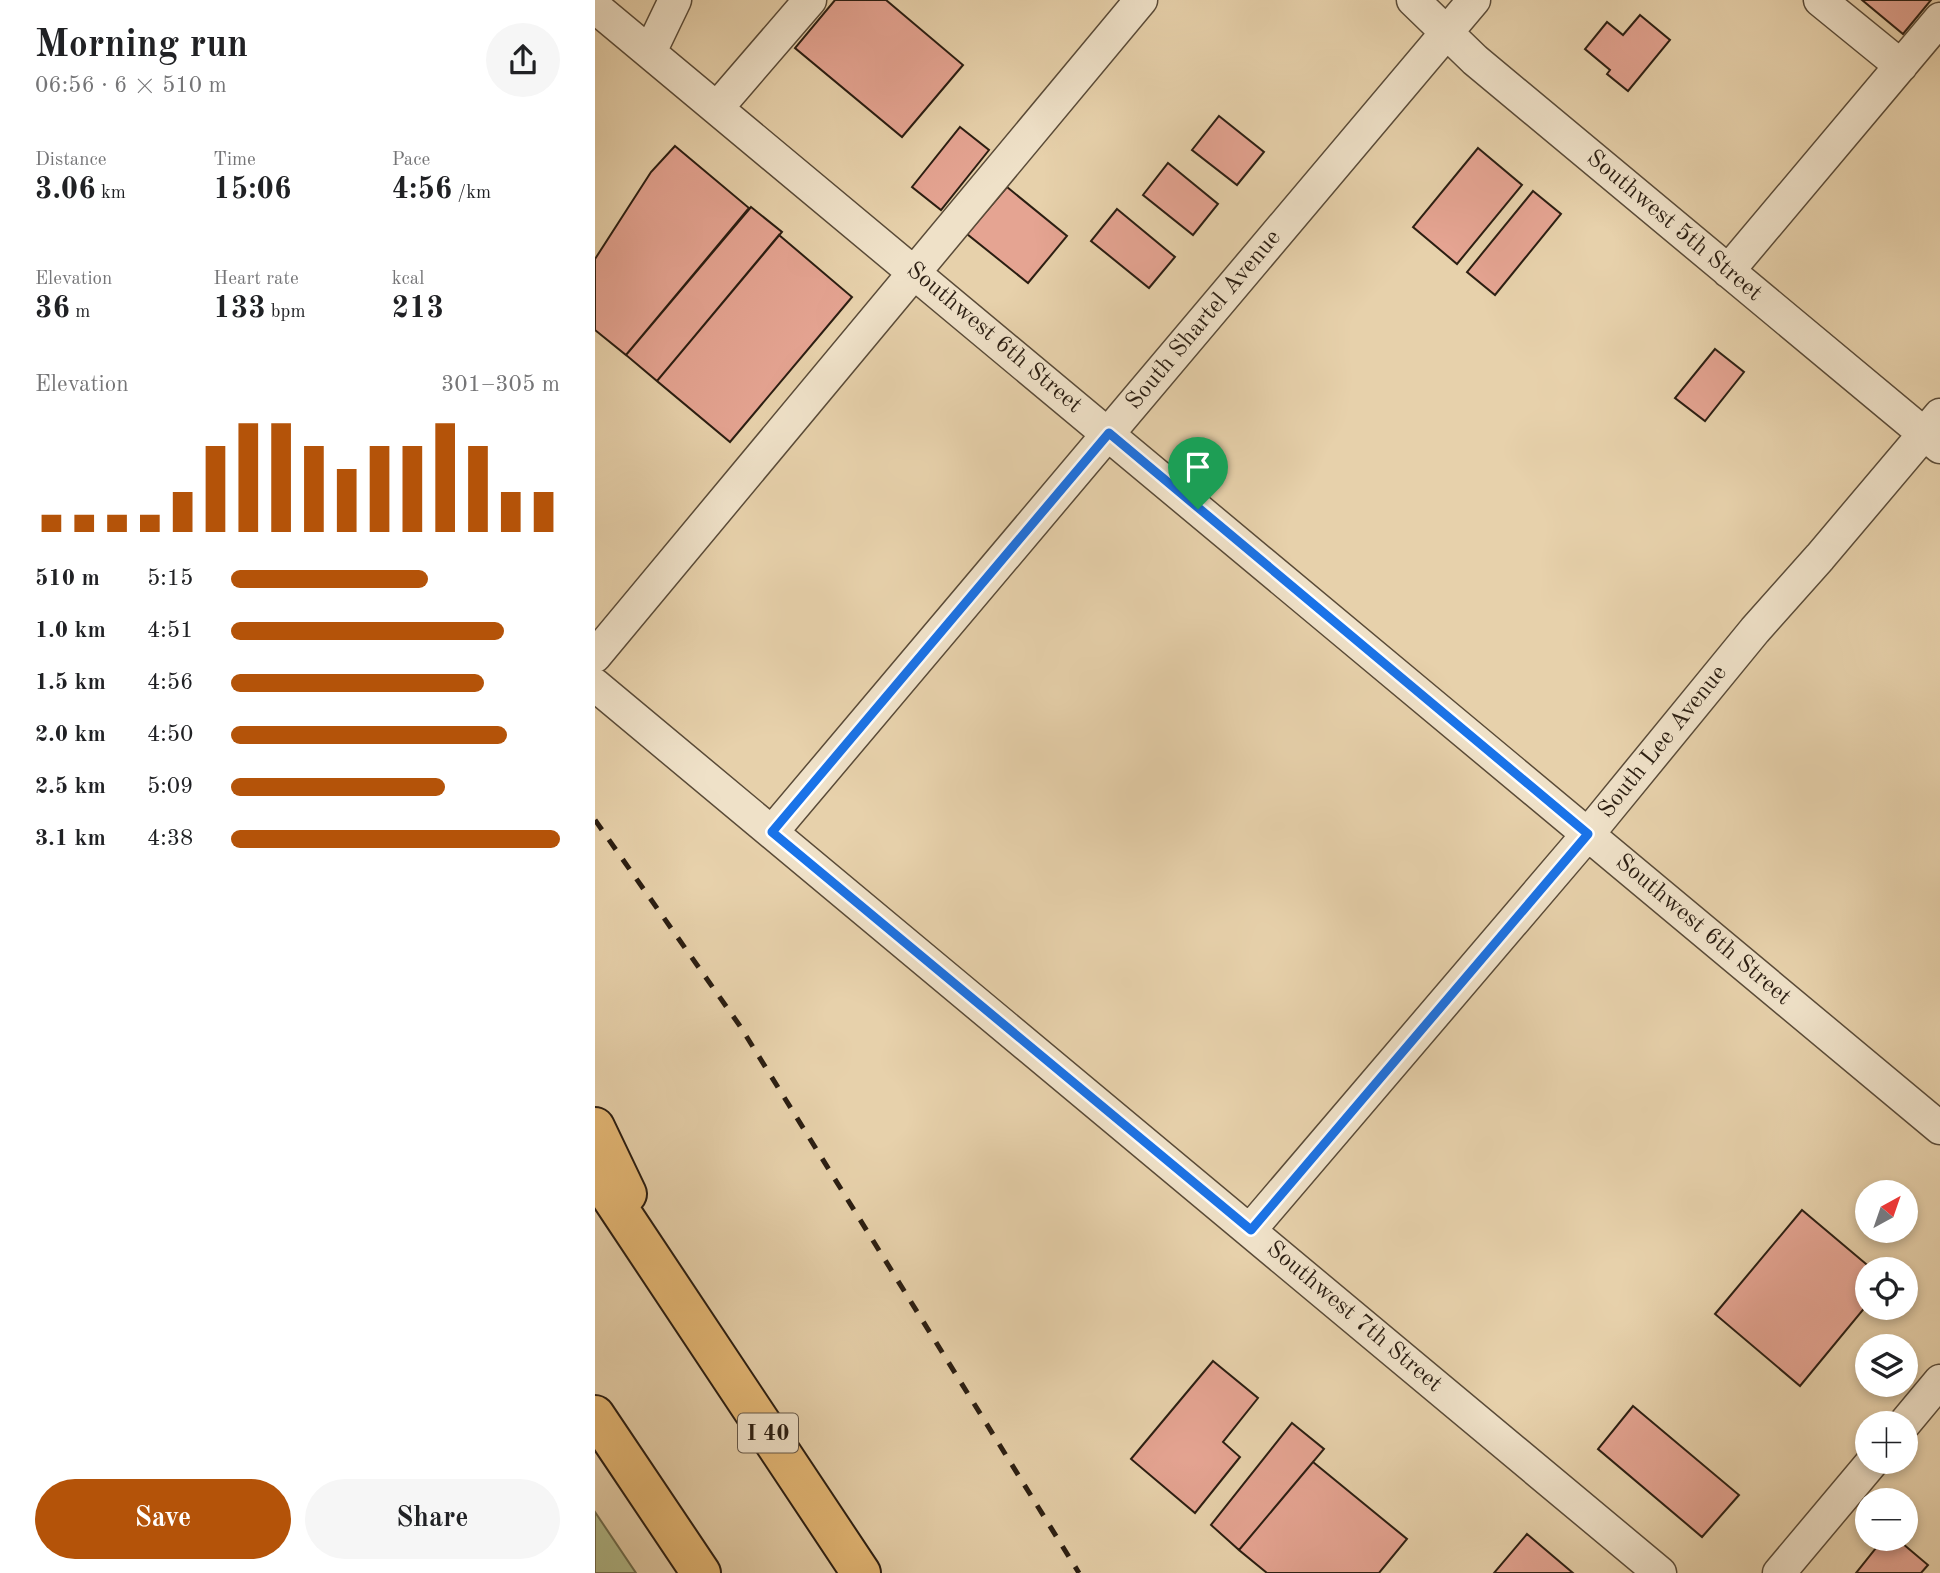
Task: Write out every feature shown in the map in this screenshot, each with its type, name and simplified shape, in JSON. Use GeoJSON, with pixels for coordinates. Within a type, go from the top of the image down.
{"type":"FeatureCollection","features":[{"type":"Feature","properties":{"kind":"highway"},"geometry":{"type":"LineString","coordinates":[[595,1127],[675,1293]]}},
{"type":"Feature","properties":{"kind":"highway","name":"I 40"},"geometry":{"type":"LineString","coordinates":[[595,1172],[861,1573]]}},
{"type":"Feature","properties":{"kind":"highway"},"geometry":{"type":"LineString","coordinates":[[595,1415],[701,1573]]}},
{"type":"Feature","properties":{"kind":"street"},"geometry":{"type":"LineString","coordinates":[[650,52],[675,0]]}},
{"type":"Feature","properties":{"kind":"street"},"geometry":{"type":"LineString","coordinates":[[717,108],[810,0]]}},
{"type":"Feature","properties":{"kind":"street"},"geometry":{"type":"LineString","coordinates":[[595,656],[1141,0]]}},
{"type":"Feature","properties":{"kind":"street","name":"Southwest 5th Street"},"geometry":{"type":"LineString","coordinates":[[1413,0],[1475,60],[1728,271],[1935,432]]}},
{"type":"Feature","properties":{"kind":"street","name":"South Shartel Avenue"},"geometry":{"type":"LineString","coordinates":[[772,832],[1474,0]]}},
{"type":"Feature","properties":{"kind":"street"},"geometry":{"type":"LineString","coordinates":[[1821,0],[1901,66]]}},
{"type":"Feature","properties":{"kind":"street","name":"Southwest 6th Street"},"geometry":{"type":"LineString","coordinates":[[595,7],[1940,1128]]}},
{"type":"Feature","properties":{"kind":"street"},"geometry":{"type":"LineString","coordinates":[[1728,271],[1940,19]]}},
{"type":"Feature","properties":{"kind":"street","name":"South Lee Avenue"},"geometry":{"type":"LineString","coordinates":[[1251,1230],[1588,834],[1755,630],[1935,432]]}},
{"type":"Feature","properties":{"kind":"street","name":"Southwest 7th Street"},"geometry":{"type":"LineString","coordinates":[[595,685],[1660,1573]]}},
{"type":"Feature","properties":{"kind":"street"},"geometry":{"type":"LineString","coordinates":[[1915,1411],[1940,1381]]}},
{"type":"Feature","properties":{"kind":"street"},"geometry":{"type":"LineString","coordinates":[[1779,1573],[1862,1474]]}},
{"type":"Feature","properties":{"kind":"green space"},"geometry":{"type":"Polygon","coordinates":[[[595,1512],[636,1573],[595,1573],[595,1512]]]}},
{"type":"Feature","properties":{"kind":"building"},"geometry":{"type":"Polygon","coordinates":[[[835,0],[886,0],[963,65],[902,137],[795,48],[835,0]]]}},
{"type":"Feature","properties":{"kind":"building"},"geometry":{"type":"Polygon","coordinates":[[[1862,0],[1931,0],[1903,34],[1862,0]]]}},
{"type":"Feature","properties":{"kind":"building"},"geometry":{"type":"Polygon","coordinates":[[[1640,15],[1670,40],[1628,91],[1607,74],[1610,70],[1585,49],[1607,22],[1623,35],[1640,15]]]}},
{"type":"Feature","properties":{"kind":"building"},"geometry":{"type":"Polygon","coordinates":[[[1219,116],[1264,152],[1237,185],[1192,150],[1219,116]]]}},
{"type":"Feature","properties":{"kind":"building"},"geometry":{"type":"Polygon","coordinates":[[[960,127],[989,150],[941,210],[912,187],[960,127]]]}},
{"type":"Feature","properties":{"kind":"building"},"geometry":{"type":"Polygon","coordinates":[[[675,146],[749,208],[626,355],[595,330],[595,259],[651,172],[675,146]]]}},
{"type":"Feature","properties":{"kind":"building"},"geometry":{"type":"Polygon","coordinates":[[[1478,148],[1522,185],[1457,264],[1413,227],[1478,148]]]}},
{"type":"Feature","properties":{"kind":"building"},"geometry":{"type":"Polygon","coordinates":[[[1168,163],[1218,204],[1193,235],[1143,195],[1168,163]]]}},
{"type":"Feature","properties":{"kind":"building"},"geometry":{"type":"Polygon","coordinates":[[[1007,187],[1067,236],[1028,283],[967,234],[1007,187]]]}},
{"type":"Feature","properties":{"kind":"building"},"geometry":{"type":"Polygon","coordinates":[[[1533,191],[1561,214],[1495,295],[1467,272],[1533,191]]]}},
{"type":"Feature","properties":{"kind":"building"},"geometry":{"type":"Polygon","coordinates":[[[751,207],[782,232],[657,381],[626,355],[751,207]]]}},
{"type":"Feature","properties":{"kind":"building"},"geometry":{"type":"Polygon","coordinates":[[[1117,209],[1175,257],[1149,288],[1091,241],[1117,209]]]}},
{"type":"Feature","properties":{"kind":"building"},"geometry":{"type":"Polygon","coordinates":[[[779,235],[852,297],[730,442],[657,381],[779,235]]]}},
{"type":"Feature","properties":{"kind":"building"},"geometry":{"type":"Polygon","coordinates":[[[1715,349],[1744,372],[1705,421],[1675,398],[1715,349]]]}},
{"type":"Feature","properties":{"kind":"building"},"geometry":{"type":"Polygon","coordinates":[[[1802,1210],[1858,1257],[1855,1257],[1855,1320],[1800,1386],[1715,1314],[1802,1210]]]}},
{"type":"Feature","properties":{"kind":"building"},"geometry":{"type":"Polygon","coordinates":[[[1213,1361],[1258,1398],[1223,1442],[1240,1457],[1195,1513],[1131,1459],[1213,1361]]]}},
{"type":"Feature","properties":{"kind":"building"},"geometry":{"type":"Polygon","coordinates":[[[1633,1406],[1739,1495],[1702,1537],[1598,1449],[1633,1406]]]}},
{"type":"Feature","properties":{"kind":"building"},"geometry":{"type":"Polygon","coordinates":[[[1292,1423],[1324,1449],[1239,1550],[1211,1525],[1292,1423]]]}},
{"type":"Feature","properties":{"kind":"building"},"geometry":{"type":"Polygon","coordinates":[[[1313,1462],[1407,1539],[1379,1573],[1267,1573],[1239,1550],[1313,1462]]]}},
{"type":"Feature","properties":{"kind":"building"},"geometry":{"type":"Polygon","coordinates":[[[1527,1534],[1573,1573],[1494,1573],[1527,1534]]]}},
{"type":"Feature","properties":{"kind":"building"},"geometry":{"type":"Polygon","coordinates":[[[1874,1551],[1911,1551],[1928,1565],[1921,1573],[1856,1573],[1874,1551]]]}},
{"type":"Feature","properties":{"kind":"railway"},"geometry":{"type":"LineString","coordinates":[[595,820],[740,1026],[1079,1573]]}},
{"type":"Feature","properties":{"kind":"route"},"geometry":{"type":"LineString","coordinates":[[1109,433],[1198,509],[1588,834],[1251,1230],[772,832],[1109,433]]}}]}
